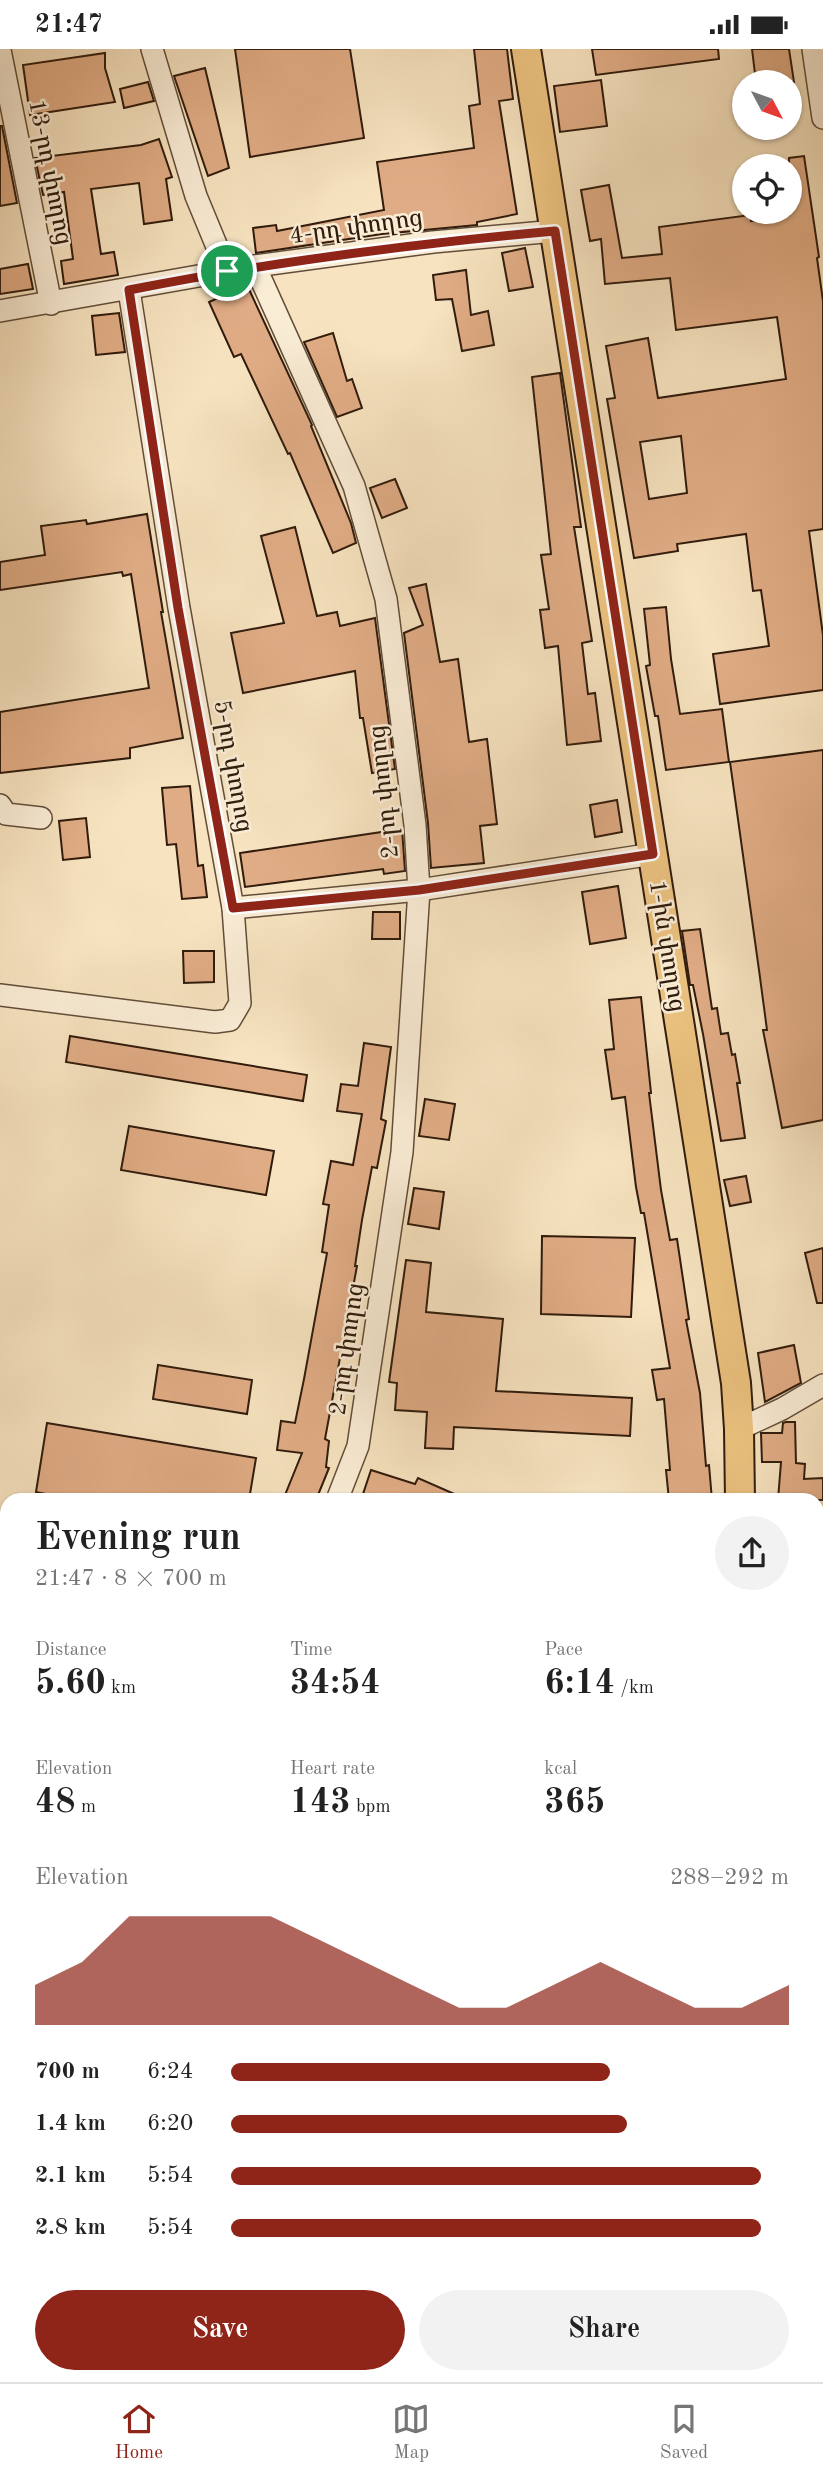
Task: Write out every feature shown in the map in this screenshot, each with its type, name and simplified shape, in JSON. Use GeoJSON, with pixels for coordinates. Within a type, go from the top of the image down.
{"type":"FeatureCollection","features":[{"type":"Feature","properties":{"kind":"main road","name":"1-ին փողոց"},"geometry":{"type":"LineString","coordinates":[[526,49],[736,1383],[740,1493]]}},
{"type":"Feature","properties":{"kind":"street"},"geometry":{"type":"LineString","coordinates":[[152,49],[196,195],[227,271]]}},
{"type":"Feature","properties":{"kind":"street"},"geometry":{"type":"LineString","coordinates":[[813,49],[823,118]]}},
{"type":"Feature","properties":{"kind":"street","name":"13-րդ փողոց"},"geometry":{"type":"LineString","coordinates":[[0,50],[51,304]]}},
{"type":"Feature","properties":{"kind":"street","name":"4-րդ փողոց"},"geometry":{"type":"LineString","coordinates":[[0,311],[255,266],[433,242],[555,231]]}},
{"type":"Feature","properties":{"kind":"street","name":"2-րդ փողոց"},"geometry":{"type":"LineString","coordinates":[[255,266],[354,487],[386,599],[415,825],[419,890],[402,1152],[358,1446],[340,1493]]}},
{"type":"Feature","properties":{"kind":"street","name":"5-րդ փողոց"},"geometry":{"type":"LineString","coordinates":[[0,995],[215,1022],[230,1020],[240,1003],[233,908],[178,608],[129,290]]}},
{"type":"Feature","properties":{"kind":"street"},"geometry":{"type":"LineString","coordinates":[[0,805],[6,814],[41,818]]}},
{"type":"Feature","properties":{"kind":"street"},"geometry":{"type":"LineString","coordinates":[[233,908],[419,890],[653,854]]}},
{"type":"Feature","properties":{"kind":"street"},"geometry":{"type":"LineString","coordinates":[[739,1429],[782,1409],[823,1385]]}},
{"type":"Feature","properties":{"kind":"building"},"geometry":{"type":"Polygon","coordinates":[[[235,49],[350,49],[364,138],[250,157],[235,49]]]}},
{"type":"Feature","properties":{"kind":"building"},"geometry":{"type":"Polygon","coordinates":[[[474,49],[507,49],[513,99],[499,101],[517,214],[477,222],[477,225],[382,234],[256,253],[253,228],[276,225],[277,231],[384,210],[377,162],[474,148],[469,106],[480,104],[474,49]]]}},
{"type":"Feature","properties":{"kind":"building"},"geometry":{"type":"Polygon","coordinates":[[[592,49],[718,49],[719,59],[596,75],[592,49]]]}},
{"type":"Feature","properties":{"kind":"building"},"geometry":{"type":"Polygon","coordinates":[[[752,49],[789,49],[792,70],[755,70],[752,49]]]}},
{"type":"Feature","properties":{"kind":"building"},"geometry":{"type":"Polygon","coordinates":[[[105,53],[105,68],[115,102],[30,115],[23,65],[105,53]]]}},
{"type":"Feature","properties":{"kind":"building"},"geometry":{"type":"Polygon","coordinates":[[[205,68],[229,168],[208,176],[174,76],[205,68]]]}},
{"type":"Feature","properties":{"kind":"building"},"geometry":{"type":"Polygon","coordinates":[[[601,80],[607,126],[560,132],[554,86],[601,80]]]}},
{"type":"Feature","properties":{"kind":"building"},"geometry":{"type":"Polygon","coordinates":[[[148,82],[154,101],[124,108],[120,89],[148,82]]]}},
{"type":"Feature","properties":{"kind":"building"},"geometry":{"type":"Polygon","coordinates":[[[0,126],[17,203],[0,206],[0,126]]]}},
{"type":"Feature","properties":{"kind":"building"},"geometry":{"type":"Polygon","coordinates":[[[159,139],[172,177],[166,179],[172,220],[144,224],[139,183],[91,189],[101,254],[114,252],[118,275],[64,284],[61,261],[73,259],[64,192],[43,195],[35,158],[141,145],[159,139]]]}},
{"type":"Feature","properties":{"kind":"building"},"geometry":{"type":"Polygon","coordinates":[[[804,156],[823,301],[823,529],[809,531],[823,635],[823,690],[720,704],[713,654],[769,646],[761,590],[753,591],[746,534],[677,544],[678,551],[634,558],[607,399],[615,398],[606,346],[648,338],[658,398],[786,379],[777,317],[676,330],[670,278],[605,284],[601,239],[590,241],[581,190],[609,185],[622,258],[662,254],[659,227],[732,217],[732,224],[802,224],[804,156]],[[681,436],[640,442],[649,499],[687,493],[681,436]]]}},
{"type":"Feature","properties":{"kind":"building"},"geometry":{"type":"Polygon","coordinates":[[[525,248],[533,287],[509,291],[502,253],[525,248]]]}},
{"type":"Feature","properties":{"kind":"building"},"geometry":{"type":"Polygon","coordinates":[[[28,264],[33,289],[0,294],[0,269],[28,264]]]}},
{"type":"Feature","properties":{"kind":"building"},"geometry":{"type":"Polygon","coordinates":[[[466,270],[471,315],[488,311],[494,345],[462,351],[452,299],[436,300],[433,275],[466,270]]]}},
{"type":"Feature","properties":{"kind":"building"},"geometry":{"type":"Polygon","coordinates":[[[247,285],[312,425],[351,523],[356,543],[333,553],[290,453],[288,454],[241,354],[234,357],[209,302],[247,285]]]}},
{"type":"Feature","properties":{"kind":"building"},"geometry":{"type":"Polygon","coordinates":[[[119,313],[125,352],[96,355],[92,316],[119,313]]]}},
{"type":"Feature","properties":{"kind":"building"},"geometry":{"type":"Polygon","coordinates":[[[333,333],[347,381],[352,379],[362,408],[337,417],[304,342],[333,333]]]}},
{"type":"Feature","properties":{"kind":"building"},"geometry":{"type":"Polygon","coordinates":[[[560,373],[581,527],[574,527],[592,641],[582,643],[588,694],[595,693],[601,741],[567,745],[558,646],[545,648],[540,610],[549,609],[541,555],[551,554],[532,377],[560,373]]]}},
{"type":"Feature","properties":{"kind":"building"},"geometry":{"type":"Polygon","coordinates":[[[395,479],[407,508],[382,518],[370,488],[395,479]]]}},
{"type":"Feature","properties":{"kind":"building"},"geometry":{"type":"Polygon","coordinates":[[[147,514],[183,738],[130,748],[130,758],[0,773],[0,712],[149,688],[131,574],[123,576],[122,572],[0,590],[0,562],[45,555],[41,526],[86,520],[87,524],[147,514]]]}},
{"type":"Feature","properties":{"kind":"building"},"geometry":{"type":"Polygon","coordinates":[[[295,527],[317,616],[337,612],[340,626],[375,618],[395,769],[372,773],[363,718],[360,718],[355,671],[243,693],[231,633],[284,623],[261,536],[295,527]]]}},
{"type":"Feature","properties":{"kind":"building"},"geometry":{"type":"Polygon","coordinates":[[[426,584],[440,662],[458,659],[469,742],[487,739],[497,824],[480,826],[484,863],[431,868],[428,823],[404,633],[423,625],[409,588],[426,584]]]}},
{"type":"Feature","properties":{"kind":"building"},"geometry":{"type":"Polygon","coordinates":[[[666,607],[680,714],[722,709],[729,762],[666,770],[658,716],[655,716],[646,666],[650,665],[644,609],[666,607]]]}},
{"type":"Feature","properties":{"kind":"building"},"geometry":{"type":"Polygon","coordinates":[[[823,750],[823,1120],[782,1128],[763,1030],[767,1030],[730,762],[823,750]]]}},
{"type":"Feature","properties":{"kind":"building"},"geometry":{"type":"Polygon","coordinates":[[[190,786],[198,866],[203,865],[207,897],[182,899],[176,844],[167,845],[162,788],[190,786]]]}},
{"type":"Feature","properties":{"kind":"building"},"geometry":{"type":"Polygon","coordinates":[[[617,800],[622,832],[595,837],[590,805],[617,800]]]}},
{"type":"Feature","properties":{"kind":"building"},"geometry":{"type":"Polygon","coordinates":[[[86,818],[90,857],[63,860],[59,821],[86,818]]]}},
{"type":"Feature","properties":{"kind":"building"},"geometry":{"type":"Polygon","coordinates":[[[402,829],[405,871],[384,874],[383,869],[245,887],[240,853],[402,829]]]}},
{"type":"Feature","properties":{"kind":"building"},"geometry":{"type":"Polygon","coordinates":[[[618,886],[626,938],[590,944],[582,892],[618,886]]]}},
{"type":"Feature","properties":{"kind":"building"},"geometry":{"type":"Polygon","coordinates":[[[373,912],[400,912],[400,939],[372,939],[373,912]]]}},
{"type":"Feature","properties":{"kind":"building"},"geometry":{"type":"Polygon","coordinates":[[[700,929],[712,1009],[717,1008],[721,1034],[728,1033],[732,1055],[735,1054],[745,1138],[721,1141],[682,931],[700,929]]]}},
{"type":"Feature","properties":{"kind":"building"},"geometry":{"type":"Polygon","coordinates":[[[183,951],[214,951],[214,982],[184,983],[183,951]]]}},
{"type":"Feature","properties":{"kind":"building"},"geometry":{"type":"Polygon","coordinates":[[[641,997],[661,1190],[670,1240],[677,1239],[689,1319],[686,1320],[700,1393],[706,1466],[709,1465],[711,1493],[668,1493],[666,1470],[670,1470],[664,1399],[657,1400],[652,1370],[670,1368],[644,1213],[641,1213],[636,1187],[625,1097],[612,1099],[605,1050],[614,1049],[609,1000],[641,997]]]}},
{"type":"Feature","properties":{"kind":"building"},"geometry":{"type":"Polygon","coordinates":[[[70,1036],[307,1075],[303,1101],[66,1062],[70,1036]]]}},
{"type":"Feature","properties":{"kind":"building"},"geometry":{"type":"Polygon","coordinates":[[[364,1043],[391,1047],[381,1119],[386,1121],[377,1168],[372,1167],[325,1439],[329,1441],[326,1467],[329,1468],[319,1493],[286,1493],[302,1453],[277,1450],[281,1421],[295,1423],[304,1379],[327,1253],[322,1252],[329,1205],[323,1204],[331,1161],[353,1165],[362,1114],[337,1111],[341,1084],[358,1086],[364,1043]]]}},
{"type":"Feature","properties":{"kind":"building"},"geometry":{"type":"Polygon","coordinates":[[[425,1099],[455,1104],[449,1140],[419,1136],[425,1099]]]}},
{"type":"Feature","properties":{"kind":"building"},"geometry":{"type":"Polygon","coordinates":[[[129,1126],[274,1151],[266,1195],[121,1170],[129,1126]]]}},
{"type":"Feature","properties":{"kind":"building"},"geometry":{"type":"Polygon","coordinates":[[[746,1176],[751,1202],[730,1206],[724,1180],[746,1176]]]}},
{"type":"Feature","properties":{"kind":"building"},"geometry":{"type":"Polygon","coordinates":[[[414,1188],[444,1192],[439,1229],[408,1224],[414,1188]]]}},
{"type":"Feature","properties":{"kind":"building"},"geometry":{"type":"Polygon","coordinates":[[[542,1236],[635,1238],[631,1317],[541,1314],[542,1236]]]}},
{"type":"Feature","properties":{"kind":"building"},"geometry":{"type":"Polygon","coordinates":[[[823,1248],[823,1303],[817,1303],[805,1253],[823,1248]]]}},
{"type":"Feature","properties":{"kind":"building"},"geometry":{"type":"Polygon","coordinates":[[[406,1260],[431,1263],[426,1312],[503,1319],[496,1391],[632,1398],[630,1436],[454,1427],[453,1449],[425,1448],[427,1412],[395,1410],[397,1383],[389,1382],[406,1260]]]}},
{"type":"Feature","properties":{"kind":"building"},"geometry":{"type":"Polygon","coordinates":[[[794,1345],[801,1383],[765,1402],[758,1353],[794,1345]]]}},
{"type":"Feature","properties":{"kind":"building"},"geometry":{"type":"Polygon","coordinates":[[[158,1365],[252,1380],[247,1414],[153,1399],[158,1365]]]}},
{"type":"Feature","properties":{"kind":"building"},"geometry":{"type":"Polygon","coordinates":[[[795,1422],[796,1463],[805,1464],[804,1479],[823,1478],[823,1493],[779,1493],[781,1462],[762,1462],[761,1433],[782,1433],[783,1423],[795,1422]]]}},
{"type":"Feature","properties":{"kind":"building"},"geometry":{"type":"Polygon","coordinates":[[[47,1423],[256,1458],[250,1493],[36,1492],[47,1423]]]}},
{"type":"Feature","properties":{"kind":"building"},"geometry":{"type":"Polygon","coordinates":[[[371,1470],[415,1484],[418,1478],[452,1493],[363,1493],[371,1470]]]}},
{"type":"Feature","properties":{"kind":"route"},"geometry":{"type":"LineString","coordinates":[[555,231],[653,854],[419,890],[233,908],[178,608],[129,290],[227,271],[433,242],[555,231]]}}]}
